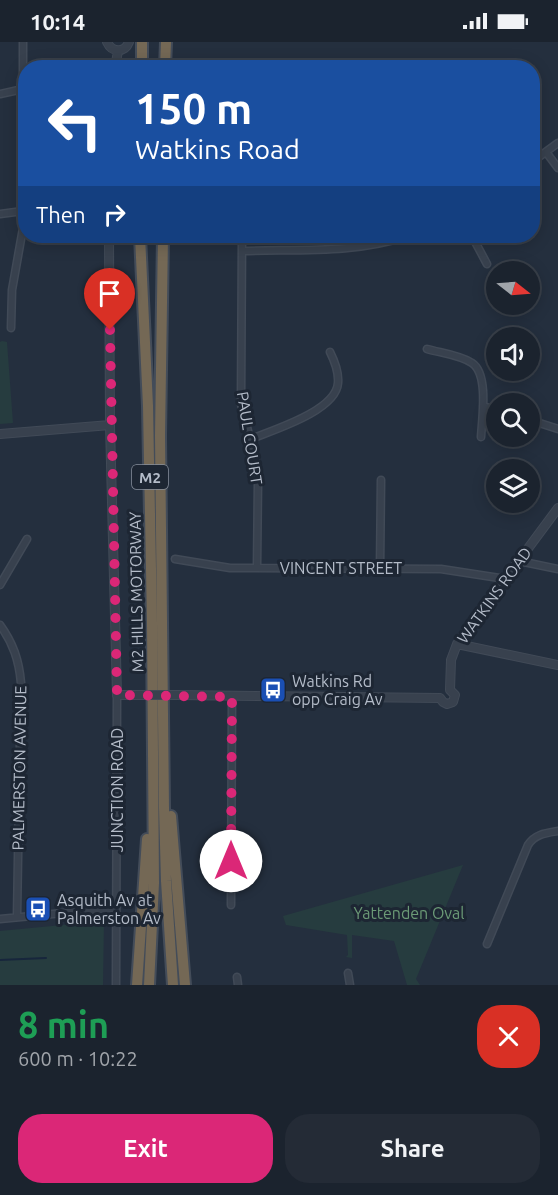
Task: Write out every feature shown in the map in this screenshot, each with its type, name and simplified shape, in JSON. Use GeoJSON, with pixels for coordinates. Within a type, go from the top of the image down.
{"type":"FeatureCollection","features":[{"type":"Feature","properties":{"kind":"highway"},"geometry":{"type":"LineString","coordinates":[[142,42],[142,60]]}},
{"type":"Feature","properties":{"kind":"highway"},"geometry":{"type":"LineString","coordinates":[[165,60],[166,42]]}},
{"type":"Feature","properties":{"kind":"highway","name":"M2 HILLS MOTORWAY"},"geometry":{"type":"LineString","coordinates":[[140,243],[148,426],[153,719],[154,883],[149,985]]}},
{"type":"Feature","properties":{"kind":"highway","name":"M2 HILLS MOTORWAY"},"geometry":{"type":"LineString","coordinates":[[163,243],[160,436],[164,744],[166,881],[173,985]]}},
{"type":"Feature","properties":{"kind":"highway"},"geometry":{"type":"LineString","coordinates":[[137,985],[147,856],[153,719]]}},
{"type":"Feature","properties":{"kind":"highway"},"geometry":{"type":"LineString","coordinates":[[164,744],[185,985]]}},
{"type":"Feature","properties":{"kind":"street"},"geometry":{"type":"LineString","coordinates":[[23,42],[23,60]]}},
{"type":"Feature","properties":{"kind":"street"},"geometry":{"type":"LineString","coordinates":[[107,42],[111,49],[118,51],[125,49],[129,42]]}},
{"type":"Feature","properties":{"kind":"street"},"geometry":{"type":"LineString","coordinates":[[116,60],[118,51]]}},
{"type":"Feature","properties":{"kind":"street"},"geometry":{"type":"LineString","coordinates":[[0,94],[18,90]]}},
{"type":"Feature","properties":{"kind":"street"},"geometry":{"type":"LineString","coordinates":[[540,156],[558,143]]}},
{"type":"Feature","properties":{"kind":"street"},"geometry":{"type":"LineString","coordinates":[[546,152],[558,168]]}},
{"type":"Feature","properties":{"kind":"street"},"geometry":{"type":"LineString","coordinates":[[0,214],[18,212]]}},
{"type":"Feature","properties":{"kind":"street"},"geometry":{"type":"LineString","coordinates":[[11,328],[12,290],[20,243]]}},
{"type":"Feature","properties":{"kind":"street","name":"JUNCTION ROAD"},"geometry":{"type":"LineString","coordinates":[[109,243],[110,425],[117,695],[116,985]]}},
{"type":"Feature","properties":{"kind":"street","name":"PAUL COURT"},"geometry":{"type":"LineString","coordinates":[[242,243],[241,404],[251,439],[258,482],[257,568]]}},
{"type":"Feature","properties":{"kind":"street"},"geometry":{"type":"LineString","coordinates":[[242,251],[346,248],[378,243]]}},
{"type":"Feature","properties":{"kind":"street"},"geometry":{"type":"LineString","coordinates":[[476,243],[486,262]]}},
{"type":"Feature","properties":{"kind":"street"},"geometry":{"type":"LineString","coordinates":[[427,349],[470,362],[476,366],[482,377],[481,437]]}},
{"type":"Feature","properties":{"kind":"street"},"geometry":{"type":"LineString","coordinates":[[251,439],[306,417],[332,396],[338,384],[337,367],[330,352]]}},
{"type":"Feature","properties":{"kind":"street"},"geometry":{"type":"LineString","coordinates":[[540,423],[558,429]]}},
{"type":"Feature","properties":{"kind":"street"},"geometry":{"type":"LineString","coordinates":[[0,434],[110,425]]}},
{"type":"Feature","properties":{"kind":"street"},"geometry":{"type":"LineString","coordinates":[[380,568],[381,480]]}},
{"type":"Feature","properties":{"kind":"street","name":"WATKINS ROAD"},"geometry":{"type":"LineString","coordinates":[[450,690],[451,660],[457,644],[558,508]]}},
{"type":"Feature","properties":{"kind":"street"},"geometry":{"type":"LineString","coordinates":[[0,585],[27,539]]}},
{"type":"Feature","properties":{"kind":"street","name":"VINCENT STREET"},"geometry":{"type":"LineString","coordinates":[[175,559],[219,567],[441,569],[506,579]]}},
{"type":"Feature","properties":{"kind":"street"},"geometry":{"type":"LineString","coordinates":[[519,561],[558,569]]}},
{"type":"Feature","properties":{"kind":"street","name":"PALMERSTON AVENUE"},"geometry":{"type":"LineString","coordinates":[[0,625],[15,651],[21,683],[17,917]]}},
{"type":"Feature","properties":{"kind":"street"},"geometry":{"type":"LineString","coordinates":[[457,644],[558,665]]}},
{"type":"Feature","properties":{"kind":"street"},"geometry":{"type":"LineString","coordinates":[[117,695],[440,698],[445,704],[453,702],[455,695],[450,690],[443,692],[440,698]]}},
{"type":"Feature","properties":{"kind":"street"},"geometry":{"type":"LineString","coordinates":[[231,905],[232,697]]}},
{"type":"Feature","properties":{"kind":"street"},"geometry":{"type":"LineString","coordinates":[[487,944],[528,845],[533,838],[558,831]]}},
{"type":"Feature","properties":{"kind":"street"},"geometry":{"type":"LineString","coordinates":[[0,919],[116,908]]}},
{"type":"Feature","properties":{"kind":"street"},"geometry":{"type":"LineString","coordinates":[[348,973],[350,985]]}},
{"type":"Feature","properties":{"kind":"street"},"geometry":{"type":"LineString","coordinates":[[237,977],[238,985]]}},
{"type":"Feature","properties":{"kind":"green space"},"geometry":{"type":"Polygon","coordinates":[[[0,342],[7,342],[13,423],[0,424],[0,342]]]}},
{"type":"Feature","properties":{"kind":"green space","name":"Yattenden Oval"},"geometry":{"type":"Polygon","coordinates":[[[463,865],[416,979],[420,985],[407,985],[394,941],[352,935],[352,958],[346,957],[348,955],[347,935],[286,925],[283,916],[463,865]]]}},
{"type":"Feature","properties":{"kind":"green space"},"geometry":{"type":"Polygon","coordinates":[[[104,921],[103,985],[0,985],[0,931],[104,921]]]}},
{"type":"Feature","properties":{"kind":"waterway"},"geometry":{"type":"LineString","coordinates":[[0,960],[46,958]]}},
{"type":"Feature","properties":{"kind":"place","name":"Watkins Rd opp Craig Av"},"geometry":{"type":"Point","coordinates":[273,690]}},
{"type":"Feature","properties":{"kind":"place","name":"Asquith Av at Palmerston Av"},"geometry":{"type":"Point","coordinates":[38,909]}},
{"type":"Feature","properties":{"kind":"route"},"geometry":{"type":"LineString","coordinates":[[110,330],[110,425],[117,695],[232,697],[231,861]]}}]}
